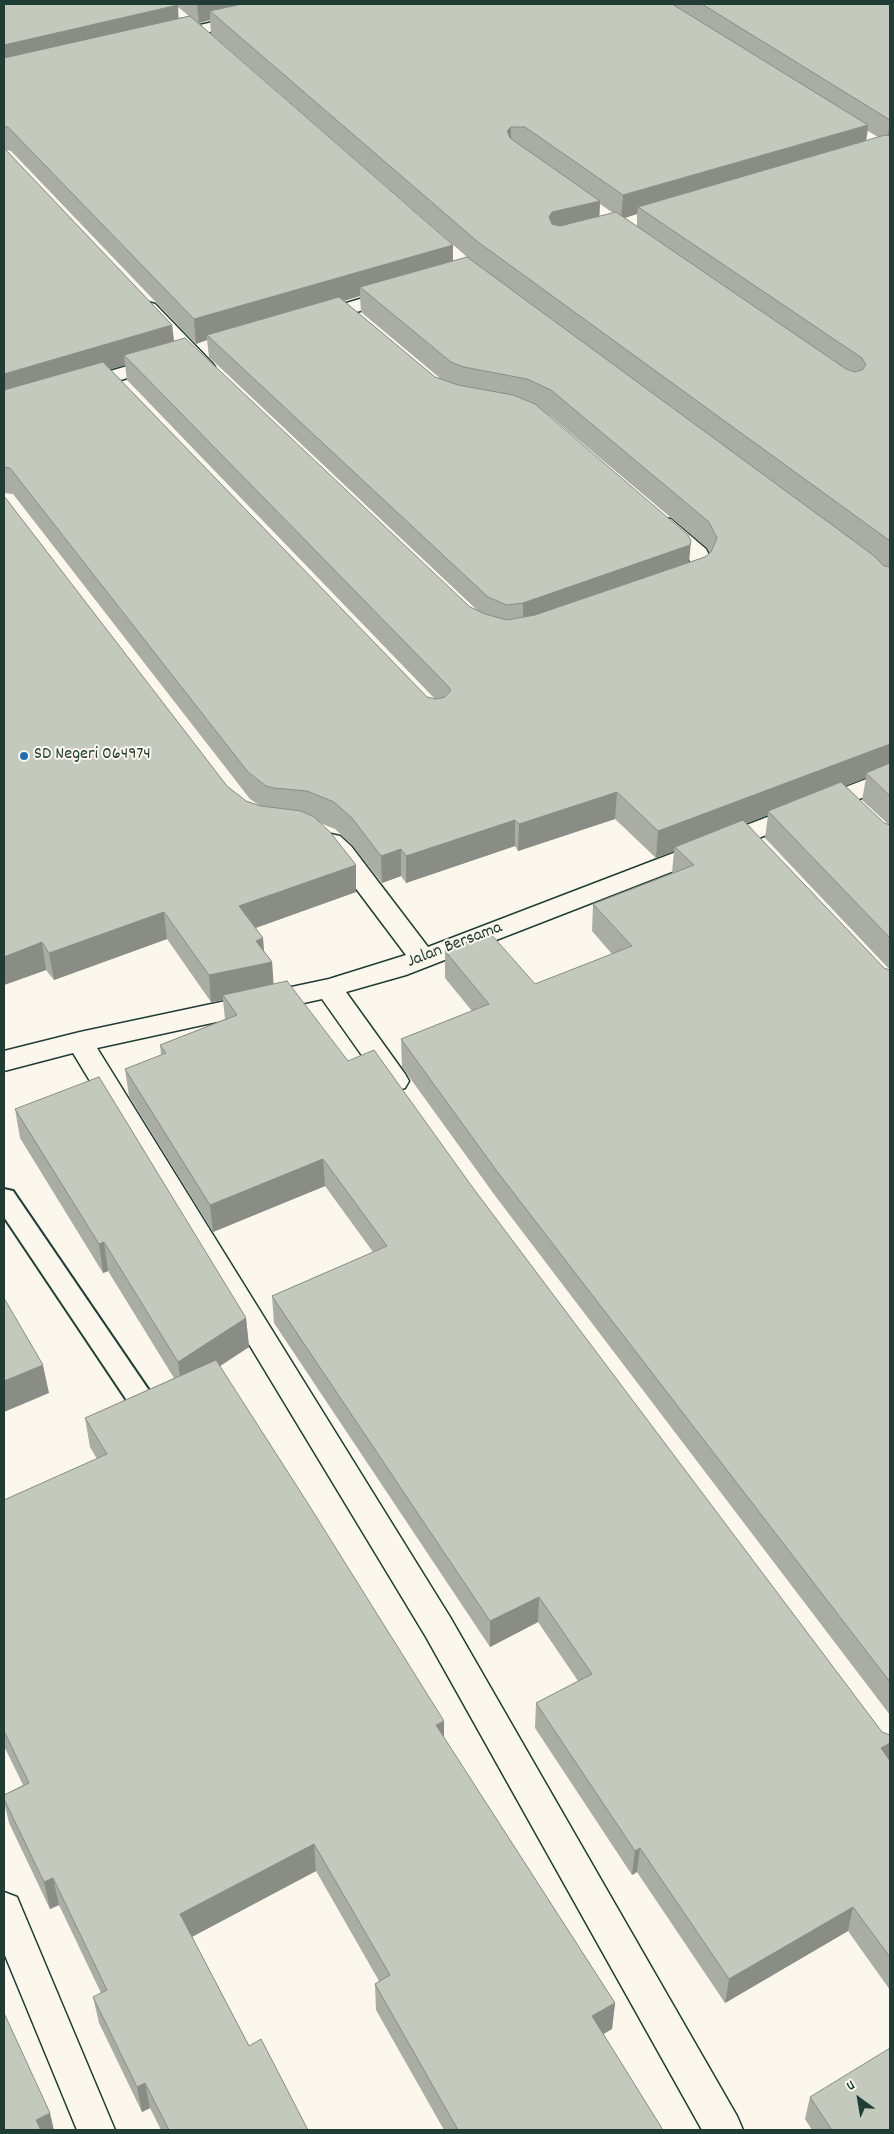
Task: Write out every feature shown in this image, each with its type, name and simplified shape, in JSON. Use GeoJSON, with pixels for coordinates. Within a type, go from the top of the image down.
{"type":"FeatureCollection","features":[{"type":"Feature","properties":{"kind":"main road"},"geometry":{"type":"LineString","coordinates":[[157,39],[188,25],[308,4]]}},
{"type":"Feature","properties":{"kind":"main road"},"geometry":{"type":"LineString","coordinates":[[188,25],[210,44]]}},
{"type":"Feature","properties":{"kind":"main road"},"geometry":{"type":"LineString","coordinates":[[296,324],[351,317],[416,288]]}},
{"type":"Feature","properties":{"kind":"main road"},"geometry":{"type":"LineString","coordinates":[[138,297],[201,350],[220,380]]}},
{"type":"Feature","properties":{"kind":"main road"},"geometry":{"type":"LineString","coordinates":[[66,390],[116,384],[201,350]]}},
{"type":"Feature","properties":{"kind":"main road"},"geometry":{"type":"LineString","coordinates":[[649,511],[698,554],[702,563],[700,572],[694,576],[657,589]]}},
{"type":"Feature","properties":{"kind":"main road","name":"Jalan Bersama"},"geometry":{"type":"LineString","coordinates":[[4,1061],[80,1042],[329,988],[397,969],[890,778]]}},
{"type":"Feature","properties":{"kind":"main road"},"geometry":{"type":"LineString","coordinates":[[842,797],[862,817]]}},
{"type":"Feature","properties":{"kind":"main road"},"geometry":{"type":"LineString","coordinates":[[316,832],[325,836],[342,852],[423,959]]}},
{"type":"Feature","properties":{"kind":"main road"},"geometry":{"type":"LineString","coordinates":[[746,835],[765,856]]}},
{"type":"Feature","properties":{"kind":"main road"},"geometry":{"type":"LineString","coordinates":[[329,988],[409,1101]]}},
{"type":"Feature","properties":{"kind":"main road"},"geometry":{"type":"LineString","coordinates":[[80,1042],[438,1627],[723,2130]]}},
{"type":"Feature","properties":{"kind":"main road"},"geometry":{"type":"LineString","coordinates":[[4,1909],[96,2130]]}},
{"type":"Feature","properties":{"kind":"lane"},"geometry":{"type":"LineString","coordinates":[[4,1198],[139,1397]]}},
{"type":"Feature","properties":{"kind":"building"},"geometry":{"type":"Polygon","coordinates":[[[4,4],[176,4],[178,5],[4,45],[4,4]]]}},
{"type":"Feature","properties":{"kind":"building"},"geometry":{"type":"Polygon","coordinates":[[[242,4],[672,4],[868,125],[623,195],[525,127],[511,127],[507,131],[510,138],[600,201],[552,212],[549,217],[552,224],[560,226],[616,212],[846,369],[855,372],[862,370],[866,365],[862,358],[638,207],[885,135],[890,136],[890,541],[478,242],[210,11],[242,4]]]}},
{"type":"Feature","properties":{"kind":"building"},"geometry":{"type":"Polygon","coordinates":[[[702,4],[890,4],[890,120],[702,4]]]}},
{"type":"Feature","properties":{"kind":"building"},"geometry":{"type":"Polygon","coordinates":[[[190,16],[453,245],[194,319],[8,127],[4,127],[4,58],[190,16]]]}},
{"type":"Feature","properties":{"kind":"building"},"geometry":{"type":"Polygon","coordinates":[[[4,148],[172,325],[4,374],[4,148]]]}},
{"type":"Feature","properties":{"kind":"building"},"geometry":{"type":"Polygon","coordinates":[[[467,257],[873,555],[884,566],[890,567],[890,744],[658,831],[617,792],[519,824],[515,820],[406,856],[401,849],[381,856],[352,818],[334,802],[307,791],[266,786],[248,772],[10,468],[4,467],[4,390],[103,362],[427,697],[436,699],[445,697],[451,690],[446,684],[124,355],[185,338],[470,607],[485,614],[507,620],[535,615],[705,557],[711,552],[717,538],[709,522],[551,390],[527,379],[464,367],[451,362],[360,287],[467,257]]]}},
{"type":"Feature","properties":{"kind":"building"},"geometry":{"type":"Polygon","coordinates":[[[339,297],[435,377],[458,385],[513,395],[535,404],[688,535],[691,541],[690,545],[523,603],[507,605],[488,597],[207,335],[339,297]]]}},
{"type":"Feature","properties":{"kind":"building"},"geometry":{"type":"Polygon","coordinates":[[[4,496],[227,786],[246,801],[261,806],[301,811],[314,817],[330,832],[356,865],[239,906],[263,938],[256,941],[272,962],[209,975],[164,912],[49,953],[42,942],[4,957],[4,496]]]}},
{"type":"Feature","properties":{"kind":"building"},"geometry":{"type":"Polygon","coordinates":[[[890,763],[890,796],[866,773],[890,763]]]}},
{"type":"Feature","properties":{"kind":"building"},"geometry":{"type":"Polygon","coordinates":[[[841,782],[884,823],[890,825],[890,938],[768,811],[841,782]]]}},
{"type":"Feature","properties":{"kind":"building"},"geometry":{"type":"Polygon","coordinates":[[[743,820],[884,968],[890,970],[890,1682],[496,1170],[401,1039],[489,1004],[445,951],[490,933],[535,984],[632,946],[593,904],[694,865],[675,847],[743,820]]]}},
{"type":"Feature","properties":{"kind":"building"},"geometry":{"type":"Polygon","coordinates":[[[287,981],[348,1061],[374,1050],[473,1188],[882,1732],[890,1735],[890,1743],[881,1748],[890,1761],[890,1957],[853,1907],[729,1979],[640,1848],[635,1851],[536,1703],[592,1674],[539,1597],[490,1621],[272,1296],[387,1246],[323,1159],[210,1205],[125,1069],[166,1053],[160,1045],[237,1015],[223,995],[287,981]]]}},
{"type":"Feature","properties":{"kind":"building"},"geometry":{"type":"Polygon","coordinates":[[[99,1077],[246,1318],[178,1362],[104,1242],[99,1244],[15,1109],[99,1077]]]}},
{"type":"Feature","properties":{"kind":"building"},"geometry":{"type":"Polygon","coordinates":[[[4,1298],[43,1365],[4,1381],[4,1298]]]}},
{"type":"Feature","properties":{"kind":"building"},"geometry":{"type":"Polygon","coordinates":[[[216,1360],[444,1721],[436,1725],[615,2003],[592,2016],[663,2130],[458,2130],[375,1984],[390,1975],[314,1844],[180,1914],[249,2046],[261,2039],[308,2130],[169,2130],[145,2083],[137,2087],[93,1997],[107,1990],[53,1878],[44,1882],[4,1799],[4,1795],[29,1783],[4,1731],[4,1500],[107,1454],[85,1418],[216,1360]]]}},
{"type":"Feature","properties":{"kind":"building"},"geometry":{"type":"Polygon","coordinates":[[[4,2013],[50,2113],[36,2120],[41,2130],[4,2130],[4,2013]]]}},
{"type":"Feature","properties":{"kind":"building"},"geometry":{"type":"Polygon","coordinates":[[[890,2048],[890,2130],[832,2130],[810,2097],[890,2048]]]}},
{"type":"Feature","properties":{"kind":"place","name":"SD Negeri 064974"},"geometry":{"type":"Point","coordinates":[24,756]}}]}
